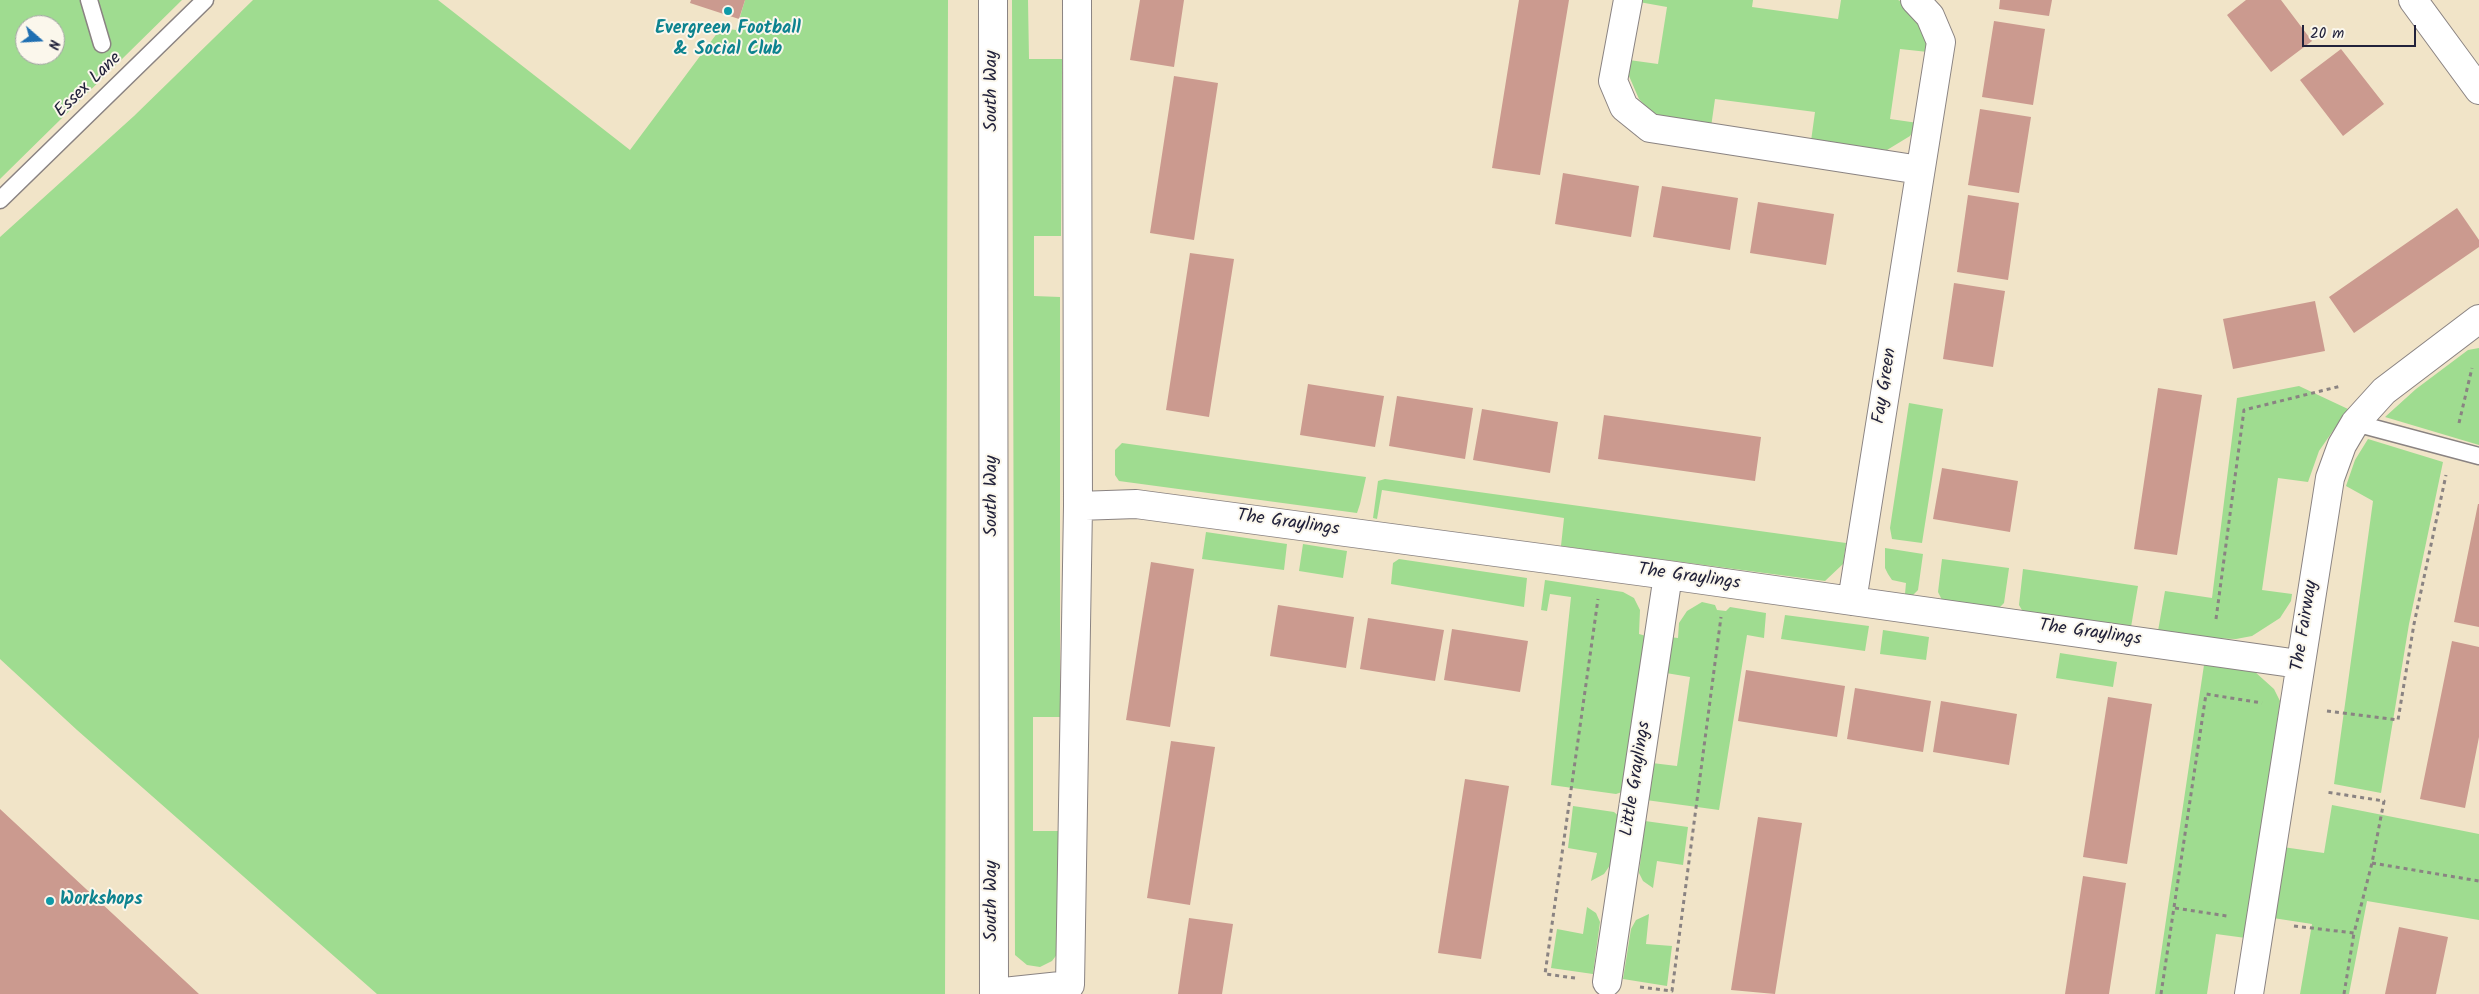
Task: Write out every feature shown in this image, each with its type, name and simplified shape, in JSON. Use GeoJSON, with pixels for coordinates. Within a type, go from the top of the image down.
{"type":"FeatureCollection","features":[{"type":"Feature","properties":{"kind":"street","name":"South Way"},"geometry":{"type":"LineString","coordinates":[[993,0],[994,994],[1070,990],[1078,506],[1077,0]]}},
{"type":"Feature","properties":{"kind":"street"},"geometry":{"type":"LineString","coordinates":[[1628,0],[1614,80],[1624,107],[1650,128],[1920,170]]}},
{"type":"Feature","properties":{"kind":"street","name":"Fay Green"},"geometry":{"type":"LineString","coordinates":[[1852,601],[1941,42],[1930,16],[1915,0]]}},
{"type":"Feature","properties":{"kind":"street"},"geometry":{"type":"LineString","coordinates":[[2413,0],[2479,90]]}},
{"type":"Feature","properties":{"kind":"street","name":"The Fairway"},"geometry":{"type":"LineString","coordinates":[[2249,994],[2299,664],[2330,478],[2342,446],[2355,423],[2384,390],[2479,319]]}},
{"type":"Feature","properties":{"kind":"street","name":"The Graylings"},"geometry":{"type":"LineString","coordinates":[[1078,506],[1136,504],[1668,575],[2299,664]]}},
{"type":"Feature","properties":{"kind":"street","name":"Little Graylings"},"geometry":{"type":"LineString","coordinates":[[1607,982],[1668,575]]}},
{"type":"Feature","properties":{"kind":"lane"},"geometry":{"type":"LineString","coordinates":[[89,0],[102,44]]}},
{"type":"Feature","properties":{"kind":"lane","name":"Essex Lane"},"geometry":{"type":"LineString","coordinates":[[0,200],[206,0]]}},
{"type":"Feature","properties":{"kind":"lane"},"geometry":{"type":"LineString","coordinates":[[2355,423],[2479,456]]}},
{"type":"Feature","properties":{"kind":"path"},"geometry":{"type":"LineString","coordinates":[[2318,711],[2398,720],[2414,624],[2473,363]]}},
{"type":"Feature","properties":{"kind":"path"},"geometry":{"type":"LineString","coordinates":[[2216,621],[2244,410],[2347,385]]}},
{"type":"Feature","properties":{"kind":"path"},"geometry":{"type":"LineString","coordinates":[[2161,994],[2206,694],[2272,705]]}},
{"type":"Feature","properties":{"kind":"path"},"geometry":{"type":"LineString","coordinates":[[2326,792],[2384,802],[2372,863],[2354,933],[2344,994]]}},
{"type":"Feature","properties":{"kind":"path"},"geometry":{"type":"LineString","coordinates":[[2372,863],[2479,881]]}},
{"type":"Feature","properties":{"kind":"path"},"geometry":{"type":"LineString","coordinates":[[2175,908],[2231,917]]}},
{"type":"Feature","properties":{"kind":"path"},"geometry":{"type":"LineString","coordinates":[[2304,928],[2354,933]]}},
{"type":"Feature","properties":{"kind":"green space"},"geometry":{"type":"Polygon","coordinates":[[[0,0],[182,0],[0,179],[0,0]]]}},
{"type":"Feature","properties":{"kind":"green space"},"geometry":{"type":"Polygon","coordinates":[[[253,0],[438,0],[630,150],[721,28],[736,30],[745,0],[948,0],[945,994],[377,994],[77,730],[0,659],[0,237],[134,116],[253,0]]]}},
{"type":"Feature","properties":{"kind":"green space"},"geometry":{"type":"Polygon","coordinates":[[[1012,0],[1028,0],[1029,59],[1062,59],[1061,236],[1034,236],[1034,296],[1060,297],[1060,717],[1033,717],[1033,831],[1061,831],[1061,949],[1052,961],[1040,967],[1027,965],[1015,955],[1012,0]]]}},
{"type":"Feature","properties":{"kind":"green space"},"geometry":{"type":"Polygon","coordinates":[[[1639,0],[1753,0],[1752,7],[1838,19],[1841,0],[1898,0],[1905,3],[1926,27],[1928,52],[1900,49],[1890,119],[1918,123],[1910,136],[1887,150],[1811,141],[1815,112],[1715,99],[1711,127],[1663,117],[1650,111],[1639,99],[1629,76],[1629,60],[1658,64],[1667,7],[1639,2],[1639,0]]]}},
{"type":"Feature","properties":{"kind":"green space"},"geometry":{"type":"Polygon","coordinates":[[[2479,348],[2479,445],[2385,417],[2416,389],[2468,350],[2479,348]]]}},
{"type":"Feature","properties":{"kind":"green space"},"geometry":{"type":"Polygon","coordinates":[[[2299,386],[2348,409],[2319,451],[2308,482],[2278,478],[2262,590],[2292,594],[2291,601],[2280,618],[2252,636],[2236,639],[2208,638],[2158,631],[2165,591],[2212,598],[2237,398],[2299,386]]]}},
{"type":"Feature","properties":{"kind":"green space"},"geometry":{"type":"Polygon","coordinates":[[[1909,403],[1943,409],[1922,543],[1892,539],[1890,528],[1909,403]]]}},
{"type":"Feature","properties":{"kind":"green space"},"geometry":{"type":"Polygon","coordinates":[[[2368,439],[2443,462],[2409,624],[2381,793],[2334,784],[2373,501],[2346,486],[2355,460],[2368,439]]]}},
{"type":"Feature","properties":{"kind":"green space"},"geometry":{"type":"Polygon","coordinates":[[[1122,443],[1366,477],[1357,513],[1119,481],[1115,475],[1115,450],[1122,443]]]}},
{"type":"Feature","properties":{"kind":"green space"},"geometry":{"type":"Polygon","coordinates":[[[1385,479],[1846,543],[1843,564],[1825,581],[1561,546],[1564,518],[1382,490],[1377,519],[1373,518],[1378,481],[1385,479]]]}},
{"type":"Feature","properties":{"kind":"green space"},"geometry":{"type":"Polygon","coordinates":[[[1206,532],[1287,544],[1284,570],[1202,559],[1206,532]]]}},
{"type":"Feature","properties":{"kind":"green space"},"geometry":{"type":"Polygon","coordinates":[[[1303,544],[1347,551],[1343,578],[1299,571],[1303,544]]]}},
{"type":"Feature","properties":{"kind":"green space"},"geometry":{"type":"Polygon","coordinates":[[[1885,548],[1923,554],[1918,590],[1913,595],[1905,594],[1906,583],[1892,580],[1888,574],[1885,568],[1885,548]]]}},
{"type":"Feature","properties":{"kind":"green space"},"geometry":{"type":"Polygon","coordinates":[[[1399,559],[1527,578],[1524,607],[1391,584],[1393,563],[1399,559]]]}},
{"type":"Feature","properties":{"kind":"green space"},"geometry":{"type":"Polygon","coordinates":[[[1942,559],[2009,568],[2004,603],[1998,609],[1942,600],[1938,592],[1942,559]]]}},
{"type":"Feature","properties":{"kind":"green space"},"geometry":{"type":"Polygon","coordinates":[[[2023,569],[2138,586],[2131,627],[2023,612],[2019,605],[2023,569]]]}},
{"type":"Feature","properties":{"kind":"green space"},"geometry":{"type":"Polygon","coordinates":[[[1545,580],[1623,592],[1634,598],[1640,610],[1639,634],[1646,636],[1625,791],[1616,794],[1551,785],[1571,597],[1550,594],[1547,611],[1541,610],[1545,580]]]}},
{"type":"Feature","properties":{"kind":"green space"},"geometry":{"type":"Polygon","coordinates":[[[1702,602],[1715,605],[1717,610],[1726,611],[1730,607],[1766,613],[1764,638],[1747,635],[1719,810],[1646,800],[1652,763],[1677,766],[1690,677],[1666,673],[1669,637],[1678,638],[1679,623],[1687,611],[1702,602]]]}},
{"type":"Feature","properties":{"kind":"green space"},"geometry":{"type":"Polygon","coordinates":[[[1785,615],[1869,626],[1865,651],[1781,639],[1785,615]]]}},
{"type":"Feature","properties":{"kind":"green space"},"geometry":{"type":"Polygon","coordinates":[[[1883,630],[1929,637],[1926,660],[1880,654],[1883,630]]]}},
{"type":"Feature","properties":{"kind":"green space"},"geometry":{"type":"Polygon","coordinates":[[[2060,653],[2117,662],[2113,687],[2056,678],[2060,653]]]}},
{"type":"Feature","properties":{"kind":"green space"},"geometry":{"type":"Polygon","coordinates":[[[2204,665],[2254,671],[2274,689],[2280,701],[2246,938],[2216,934],[2207,994],[2155,994],[2204,665]]]}},
{"type":"Feature","properties":{"kind":"green space"},"geometry":{"type":"Polygon","coordinates":[[[2332,805],[2479,834],[2479,920],[2367,901],[2349,994],[2300,994],[2312,924],[2273,918],[2283,847],[2324,853],[2332,805]]]}},
{"type":"Feature","properties":{"kind":"green space"},"geometry":{"type":"Polygon","coordinates":[[[1573,806],[1614,812],[1621,818],[1615,858],[1604,874],[1591,881],[1597,853],[1568,848],[1573,806]]]}},
{"type":"Feature","properties":{"kind":"green space"},"geometry":{"type":"Polygon","coordinates":[[[1645,821],[1688,827],[1683,865],[1657,861],[1653,888],[1643,881],[1639,873],[1645,821]]]}},
{"type":"Feature","properties":{"kind":"green space"},"geometry":{"type":"Polygon","coordinates":[[[1587,907],[1596,913],[1600,922],[1593,974],[1551,968],[1557,929],[1583,934],[1587,907]]]}},
{"type":"Feature","properties":{"kind":"green space"},"geometry":{"type":"Polygon","coordinates":[[[1649,914],[1646,944],[1672,946],[1667,986],[1623,979],[1631,929],[1636,920],[1649,914]]]}},
{"type":"Feature","properties":{"kind":"building","name":"Evergreen Football & Social Club"},"geometry":{"type":"Polygon","coordinates":[[[691,0],[745,0],[739,19],[690,3],[691,0]]]}},
{"type":"Feature","properties":{"kind":"building"},"geometry":{"type":"Polygon","coordinates":[[[1140,0],[1184,0],[1174,67],[1130,60],[1140,0]]]}},
{"type":"Feature","properties":{"kind":"building"},"geometry":{"type":"Polygon","coordinates":[[[1519,0],[1569,0],[1540,175],[1492,168],[1519,0]]]}},
{"type":"Feature","properties":{"kind":"building"},"geometry":{"type":"Polygon","coordinates":[[[2000,0],[2052,0],[2049,16],[1999,9],[2000,0]]]}},
{"type":"Feature","properties":{"kind":"building"},"geometry":{"type":"Polygon","coordinates":[[[2246,0],[2281,0],[2312,41],[2271,72],[2227,15],[2246,0]]]}},
{"type":"Feature","properties":{"kind":"building"},"geometry":{"type":"Polygon","coordinates":[[[1994,21],[2045,29],[2033,105],[1982,97],[1994,21]]]}},
{"type":"Feature","properties":{"kind":"building"},"geometry":{"type":"Polygon","coordinates":[[[2341,49],[2384,104],[2343,136],[2300,80],[2341,49]]]}},
{"type":"Feature","properties":{"kind":"building"},"geometry":{"type":"Polygon","coordinates":[[[1174,76],[1218,83],[1194,240],[1150,233],[1174,76]]]}},
{"type":"Feature","properties":{"kind":"building"},"geometry":{"type":"Polygon","coordinates":[[[1980,109],[2031,117],[2019,193],[1968,185],[1980,109]]]}},
{"type":"Feature","properties":{"kind":"building"},"geometry":{"type":"Polygon","coordinates":[[[1563,173],[1639,186],[1631,237],[1555,224],[1563,173]]]}},
{"type":"Feature","properties":{"kind":"building"},"geometry":{"type":"Polygon","coordinates":[[[1662,186],[1738,198],[1730,250],[1653,237],[1662,186]]]}},
{"type":"Feature","properties":{"kind":"building"},"geometry":{"type":"Polygon","coordinates":[[[1968,195],[2019,203],[2008,280],[1957,272],[1968,195]]]}},
{"type":"Feature","properties":{"kind":"building"},"geometry":{"type":"Polygon","coordinates":[[[1758,202],[1834,214],[1826,265],[1750,253],[1758,202]]]}},
{"type":"Feature","properties":{"kind":"building"},"geometry":{"type":"Polygon","coordinates":[[[2457,208],[2479,240],[2479,247],[2354,333],[2329,297],[2457,208]]]}},
{"type":"Feature","properties":{"kind":"building"},"geometry":{"type":"Polygon","coordinates":[[[1190,253],[1234,259],[1209,417],[1166,410],[1190,253]]]}},
{"type":"Feature","properties":{"kind":"building"},"geometry":{"type":"Polygon","coordinates":[[[1954,283],[2005,291],[1993,367],[1943,359],[1954,283]]]}},
{"type":"Feature","properties":{"kind":"building"},"geometry":{"type":"Polygon","coordinates":[[[2315,301],[2325,351],[2233,369],[2223,319],[2315,301]]]}},
{"type":"Feature","properties":{"kind":"building"},"geometry":{"type":"Polygon","coordinates":[[[1308,384],[1384,396],[1375,447],[1300,435],[1308,384]]]}},
{"type":"Feature","properties":{"kind":"building"},"geometry":{"type":"Polygon","coordinates":[[[2158,388],[2202,395],[2177,555],[2134,549],[2158,388]]]}},
{"type":"Feature","properties":{"kind":"building"},"geometry":{"type":"Polygon","coordinates":[[[1397,396],[1473,408],[1465,459],[1389,446],[1397,396]]]}},
{"type":"Feature","properties":{"kind":"building"},"geometry":{"type":"Polygon","coordinates":[[[1482,409],[1558,422],[1550,473],[1473,460],[1482,409]]]}},
{"type":"Feature","properties":{"kind":"building"},"geometry":{"type":"Polygon","coordinates":[[[1604,415],[1761,437],[1755,481],[1598,459],[1604,415]]]}},
{"type":"Feature","properties":{"kind":"building"},"geometry":{"type":"Polygon","coordinates":[[[1942,468],[2018,481],[2010,532],[1933,519],[1942,468]]]}},
{"type":"Feature","properties":{"kind":"building"},"geometry":{"type":"Polygon","coordinates":[[[2479,504],[2479,627],[2454,622],[2479,504]]]}},
{"type":"Feature","properties":{"kind":"building"},"geometry":{"type":"Polygon","coordinates":[[[1151,562],[1194,569],[1170,727],[1126,720],[1151,562]]]}},
{"type":"Feature","properties":{"kind":"building"},"geometry":{"type":"Polygon","coordinates":[[[1278,605],[1354,617],[1346,668],[1270,656],[1278,605]]]}},
{"type":"Feature","properties":{"kind":"building"},"geometry":{"type":"Polygon","coordinates":[[[1368,618],[1444,630],[1435,681],[1360,669],[1368,618]]]}},
{"type":"Feature","properties":{"kind":"building"},"geometry":{"type":"Polygon","coordinates":[[[1452,629],[1528,641],[1520,692],[1444,680],[1452,629]]]}},
{"type":"Feature","properties":{"kind":"building"},"geometry":{"type":"Polygon","coordinates":[[[2452,641],[2479,647],[2479,737],[2465,808],[2420,799],[2452,641]]]}},
{"type":"Feature","properties":{"kind":"building"},"geometry":{"type":"Polygon","coordinates":[[[1746,670],[1845,686],[1837,737],[1738,721],[1746,670]]]}},
{"type":"Feature","properties":{"kind":"building"},"geometry":{"type":"Polygon","coordinates":[[[1855,688],[1931,701],[1923,752],[1847,739],[1855,688]]]}},
{"type":"Feature","properties":{"kind":"building"},"geometry":{"type":"Polygon","coordinates":[[[2108,697],[2152,704],[2127,864],[2083,857],[2108,697]]]}},
{"type":"Feature","properties":{"kind":"building"},"geometry":{"type":"Polygon","coordinates":[[[1941,701],[2017,714],[2009,765],[1933,752],[1941,701]]]}},
{"type":"Feature","properties":{"kind":"building"},"geometry":{"type":"Polygon","coordinates":[[[1171,741],[1215,747],[1190,905],[1147,898],[1171,741]]]}},
{"type":"Feature","properties":{"kind":"building"},"geometry":{"type":"Polygon","coordinates":[[[1465,779],[1509,786],[1481,959],[1438,953],[1465,779]]]}},
{"type":"Feature","properties":{"kind":"building","name":"Workshops"},"geometry":{"type":"Polygon","coordinates":[[[0,809],[199,994],[0,994],[0,809]]]}},
{"type":"Feature","properties":{"kind":"building"},"geometry":{"type":"Polygon","coordinates":[[[1758,817],[1802,823],[1775,994],[1731,990],[1758,817]]]}},
{"type":"Feature","properties":{"kind":"building"},"geometry":{"type":"Polygon","coordinates":[[[2083,876],[2126,883],[2109,994],[2065,994],[2083,876]]]}},
{"type":"Feature","properties":{"kind":"building"},"geometry":{"type":"Polygon","coordinates":[[[1189,918],[1233,924],[1222,994],[1178,994],[1189,918]]]}},
{"type":"Feature","properties":{"kind":"building"},"geometry":{"type":"Polygon","coordinates":[[[2399,927],[2448,937],[2436,994],[2385,994],[2399,927]]]}},
{"type":"Feature","properties":{"kind":"place","name":"Evergreen Football & Social Club"},"geometry":{"type":"Point","coordinates":[728,11]}},
{"type":"Feature","properties":{"kind":"place","name":"Workshops"},"geometry":{"type":"Point","coordinates":[50,901]}}]}
